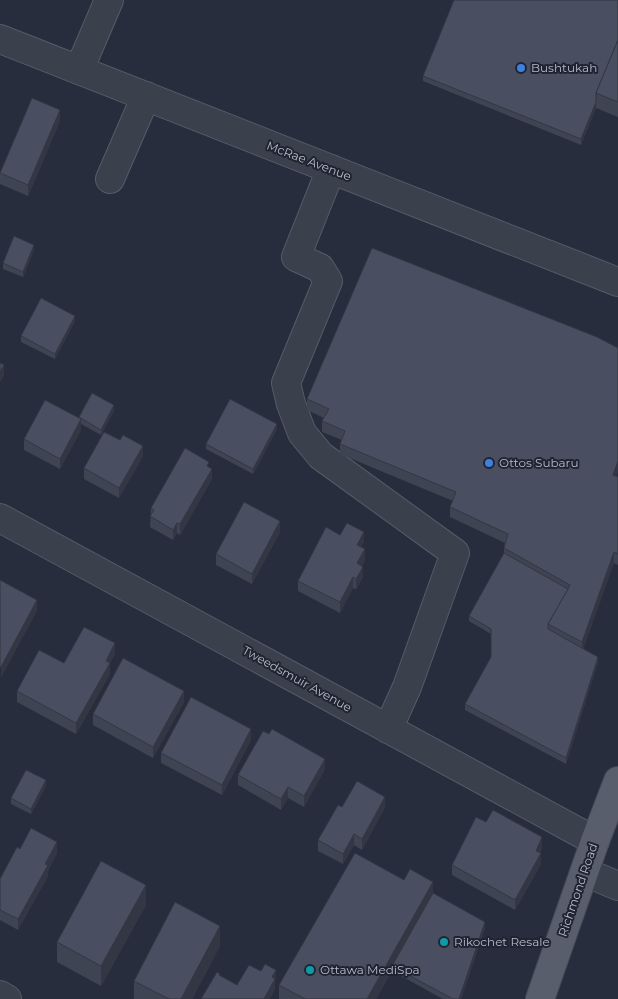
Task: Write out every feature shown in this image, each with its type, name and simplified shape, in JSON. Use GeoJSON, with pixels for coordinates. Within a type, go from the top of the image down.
{"type":"FeatureCollection","features":[{"type":"Feature","properties":{"kind":"main road","name":"Richmond Road"},"geometry":{"type":"LineString","coordinates":[[540,999],[618,781]]}},
{"type":"Feature","properties":{"kind":"street"},"geometry":{"type":"LineString","coordinates":[[80,70],[109,0]]}},
{"type":"Feature","properties":{"kind":"street","name":"McRae Avenue"},"geometry":{"type":"LineString","coordinates":[[0,39],[618,282]]}},
{"type":"Feature","properties":{"kind":"street"},"geometry":{"type":"LineString","coordinates":[[110,179],[146,96]]}},
{"type":"Feature","properties":{"kind":"street"},"geometry":{"type":"LineString","coordinates":[[331,169],[296,257],[320,268],[328,280],[286,383],[291,404],[302,433],[321,456],[455,553],[407,687],[388,729]]}},
{"type":"Feature","properties":{"kind":"street","name":"Tweedsmuir Avenue"},"geometry":{"type":"LineString","coordinates":[[0,518],[595,841]]}},
{"type":"Feature","properties":{"kind":"street"},"geometry":{"type":"LineString","coordinates":[[585,872],[618,886]]}},
{"type":"Feature","properties":{"kind":"street"},"geometry":{"type":"LineString","coordinates":[[0,995],[7,999]]}},
{"type":"Feature","properties":{"kind":"building","name":"Bushtukah"},"geometry":{"type":"Polygon","coordinates":[[[454,0],[618,0],[618,40],[596,93],[596,102],[581,139],[423,76],[454,0]]]}},
{"type":"Feature","properties":{"kind":"building"},"geometry":{"type":"Polygon","coordinates":[[[618,40],[618,102],[596,93],[618,40]]]}},
{"type":"Feature","properties":{"kind":"building"},"geometry":{"type":"Polygon","coordinates":[[[32,98],[60,110],[28,185],[0,173],[32,98]]]}},
{"type":"Feature","properties":{"kind":"building"},"geometry":{"type":"Polygon","coordinates":[[[14,236],[34,245],[23,272],[3,263],[14,236]]]}},
{"type":"Feature","properties":{"kind":"building","name":"Ottos Subaru"},"geometry":{"type":"Polygon","coordinates":[[[372,248],[597,337],[618,348],[618,461],[613,475],[618,477],[618,554],[614,552],[582,642],[548,624],[570,585],[504,548],[508,534],[450,507],[456,492],[340,444],[345,431],[322,421],[329,409],[307,399],[372,248]]]}},
{"type":"Feature","properties":{"kind":"building"},"geometry":{"type":"Polygon","coordinates":[[[41,298],[75,316],[55,354],[21,336],[41,298]]]}},
{"type":"Feature","properties":{"kind":"building"},"geometry":{"type":"Polygon","coordinates":[[[0,363],[4,365],[0,372],[0,363]]]}},
{"type":"Feature","properties":{"kind":"building"},"geometry":{"type":"Polygon","coordinates":[[[92,393],[114,405],[101,430],[79,417],[92,393]]]}},
{"type":"Feature","properties":{"kind":"building"},"geometry":{"type":"Polygon","coordinates":[[[230,399],[277,424],[253,469],[206,444],[230,399]]]}},
{"type":"Feature","properties":{"kind":"building"},"geometry":{"type":"Polygon","coordinates":[[[45,400],[81,419],[60,459],[24,439],[45,400]]]}},
{"type":"Feature","properties":{"kind":"building"},"geometry":{"type":"Polygon","coordinates":[[[104,432],[120,440],[123,435],[143,446],[119,488],[84,468],[104,432]]]}},
{"type":"Feature","properties":{"kind":"building"},"geometry":{"type":"Polygon","coordinates":[[[185,448],[209,462],[207,466],[212,469],[180,524],[177,523],[173,530],[150,516],[154,510],[151,508],[185,448]]]}},
{"type":"Feature","properties":{"kind":"building"},"geometry":{"type":"Polygon","coordinates":[[[244,502],[280,521],[252,574],[216,554],[244,502]]]}},
{"type":"Feature","properties":{"kind":"building"},"geometry":{"type":"Polygon","coordinates":[[[347,523],[364,532],[357,545],[365,549],[357,563],[363,567],[356,579],[353,577],[340,602],[298,581],[326,527],[340,535],[347,523]]]}},
{"type":"Feature","properties":{"kind":"building"},"geometry":{"type":"Polygon","coordinates":[[[504,553],[568,589],[548,624],[548,629],[598,657],[566,758],[465,704],[491,657],[491,629],[469,616],[504,553]]]}},
{"type":"Feature","properties":{"kind":"building"},"geometry":{"type":"Polygon","coordinates":[[[0,580],[37,600],[1,667],[0,667],[0,580]]]}},
{"type":"Feature","properties":{"kind":"building"},"geometry":{"type":"Polygon","coordinates":[[[84,627],[115,643],[106,661],[110,663],[76,723],[17,691],[39,650],[64,663],[84,627]]]}},
{"type":"Feature","properties":{"kind":"building"},"geometry":{"type":"Polygon","coordinates":[[[123,658],[184,691],[153,747],[93,714],[123,658]]]}},
{"type":"Feature","properties":{"kind":"building"},"geometry":{"type":"Polygon","coordinates":[[[191,697],[251,729],[222,785],[161,753],[191,697]]]}},
{"type":"Feature","properties":{"kind":"building"},"geometry":{"type":"Polygon","coordinates":[[[272,729],[325,759],[304,796],[288,787],[281,799],[238,775],[263,731],[269,734],[272,729]]]}},
{"type":"Feature","properties":{"kind":"building"},"geometry":{"type":"Polygon","coordinates":[[[26,770],[46,780],[31,809],[11,798],[26,770]]]}},
{"type":"Feature","properties":{"kind":"building"},"geometry":{"type":"Polygon","coordinates":[[[357,781],[385,797],[362,839],[354,834],[343,854],[318,840],[338,805],[342,807],[357,781]]]}},
{"type":"Feature","properties":{"kind":"building"},"geometry":{"type":"Polygon","coordinates":[[[493,810],[542,837],[536,851],[541,853],[515,900],[452,865],[476,817],[486,822],[493,810]]]}},
{"type":"Feature","properties":{"kind":"building"},"geometry":{"type":"Polygon","coordinates":[[[31,828],[57,842],[45,864],[48,865],[18,919],[0,910],[0,879],[17,847],[20,849],[31,828]]]}},
{"type":"Feature","properties":{"kind":"building"},"geometry":{"type":"Polygon","coordinates":[[[355,853],[404,880],[410,869],[433,882],[367,999],[305,999],[279,985],[355,853]]]}},
{"type":"Feature","properties":{"kind":"building"},"geometry":{"type":"Polygon","coordinates":[[[101,861],[146,885],[101,966],[57,942],[101,861]]]}},
{"type":"Feature","properties":{"kind":"building","name":"Rikochet Resale"},"geometry":{"type":"Polygon","coordinates":[[[433,893],[485,922],[459,999],[453,999],[392,966],[433,893]]]}},
{"type":"Feature","properties":{"kind":"building"},"geometry":{"type":"Polygon","coordinates":[[[175,902],[220,926],[181,999],[169,999],[134,981],[175,902]]]}},
{"type":"Feature","properties":{"kind":"building"},"geometry":{"type":"Polygon","coordinates":[[[265,964],[276,970],[272,977],[275,979],[264,999],[201,999],[217,972],[237,985],[249,965],[261,971],[265,964]]]}},
{"type":"Feature","properties":{"kind":"place","name":"Bushtukah"},"geometry":{"type":"Point","coordinates":[521,68]}},
{"type":"Feature","properties":{"kind":"place","name":"Ottos Subaru"},"geometry":{"type":"Point","coordinates":[489,463]}},
{"type":"Feature","properties":{"kind":"place","name":"Rikochet Resale"},"geometry":{"type":"Point","coordinates":[444,942]}},
{"type":"Feature","properties":{"kind":"place","name":"Ottawa MediSpa"},"geometry":{"type":"Point","coordinates":[310,970]}}]}
